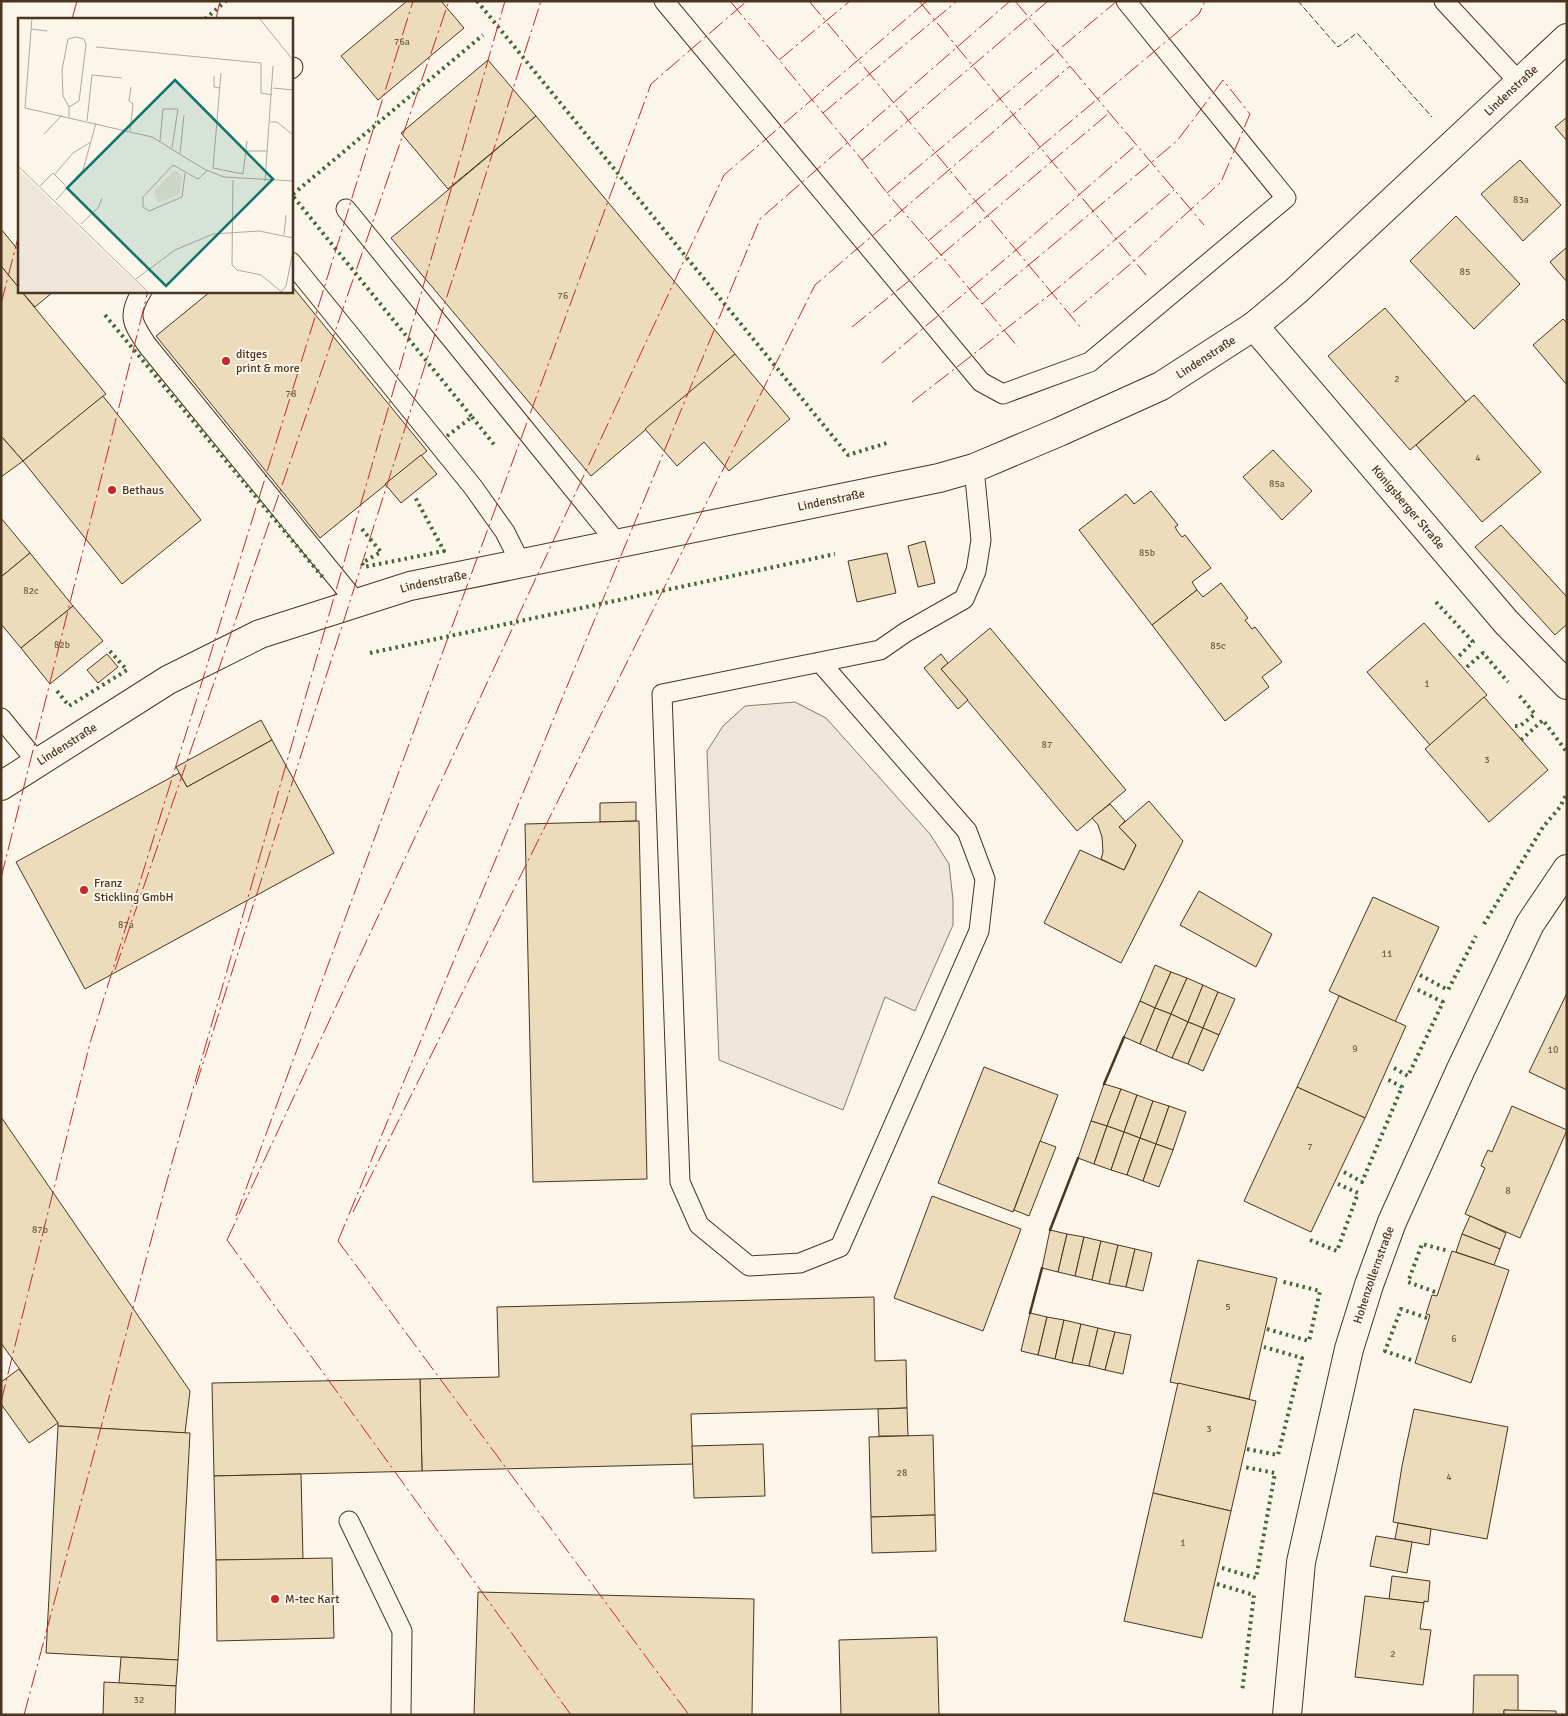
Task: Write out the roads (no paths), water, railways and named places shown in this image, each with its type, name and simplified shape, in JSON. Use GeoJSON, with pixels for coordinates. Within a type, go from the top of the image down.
{"type":"FeatureCollection","features":[{"type":"Feature","properties":{"kind":"street","name":"Lindenstraße"},"geometry":{"type":"LineString","coordinates":[[1,786],[168,680],[260,634],[410,586],[939,478],[974,468],[1161,386],[1254,326],[1296,291],[1567,38]]}},
{"type":"Feature","properties":{"kind":"street","name":"Königsberger Straße"},"geometry":{"type":"LineString","coordinates":[[1254,326],[1506,622],[1567,685]]}},
{"type":"Feature","properties":{"kind":"street","name":"Hohenzollernstraße"},"geometry":{"type":"LineString","coordinates":[[1287,1715],[1301,1562],[1349,1349],[1369,1285],[1392,1222],[1460,1069],[1530,924],[1567,869]]}},
{"type":"Feature","properties":{"kind":"lane"},"geometry":{"type":"LineString","coordinates":[[664,1],[982,382],[1003,394],[1090,362],[1286,198],[1126,1]]}},
{"type":"Feature","properties":{"kind":"lane"},"geometry":{"type":"LineString","coordinates":[[1444,1],[1520,83]]}},
{"type":"Feature","properties":{"kind":"lane"},"geometry":{"type":"LineString","coordinates":[[346,209],[618,544]]}},
{"type":"Feature","properties":{"kind":"lane"},"geometry":{"type":"LineString","coordinates":[[292,263],[473,487],[505,532],[521,564]]}},
{"type":"Feature","properties":{"kind":"lane"},"geometry":{"type":"LineString","coordinates":[[141,292],[135,304],[134,327],[357,602]]}},
{"type":"Feature","properties":{"kind":"lane"},"geometry":{"type":"LineString","coordinates":[[820,662],[968,831],[985,879],[979,931],[840,1247],[800,1263],[749,1266],[699,1225],[680,1182],[662,694],[820,662],[880,650],[906,632],[964,599],[976,571],[981,540],[974,468]]}},
{"type":"Feature","properties":{"kind":"lane"},"geometry":{"type":"LineString","coordinates":[[1,718],[38,763]]}},
{"type":"Feature","properties":{"kind":"lane"},"geometry":{"type":"LineString","coordinates":[[349,1521],[402,1631],[401,1715]]}},
{"type":"Feature","properties":{"kind":"place","name":"ditges print & more"},"geometry":{"type":"Point","coordinates":[226,361]}},
{"type":"Feature","properties":{"kind":"place","name":"Bethaus"},"geometry":{"type":"Point","coordinates":[112,490]}},
{"type":"Feature","properties":{"kind":"place","name":"Franz Stickling GmbH"},"geometry":{"type":"Point","coordinates":[84,890]}},
{"type":"Feature","properties":{"kind":"place","name":"M-tec Kart"},"geometry":{"type":"Point","coordinates":[275,1599]}}]}
